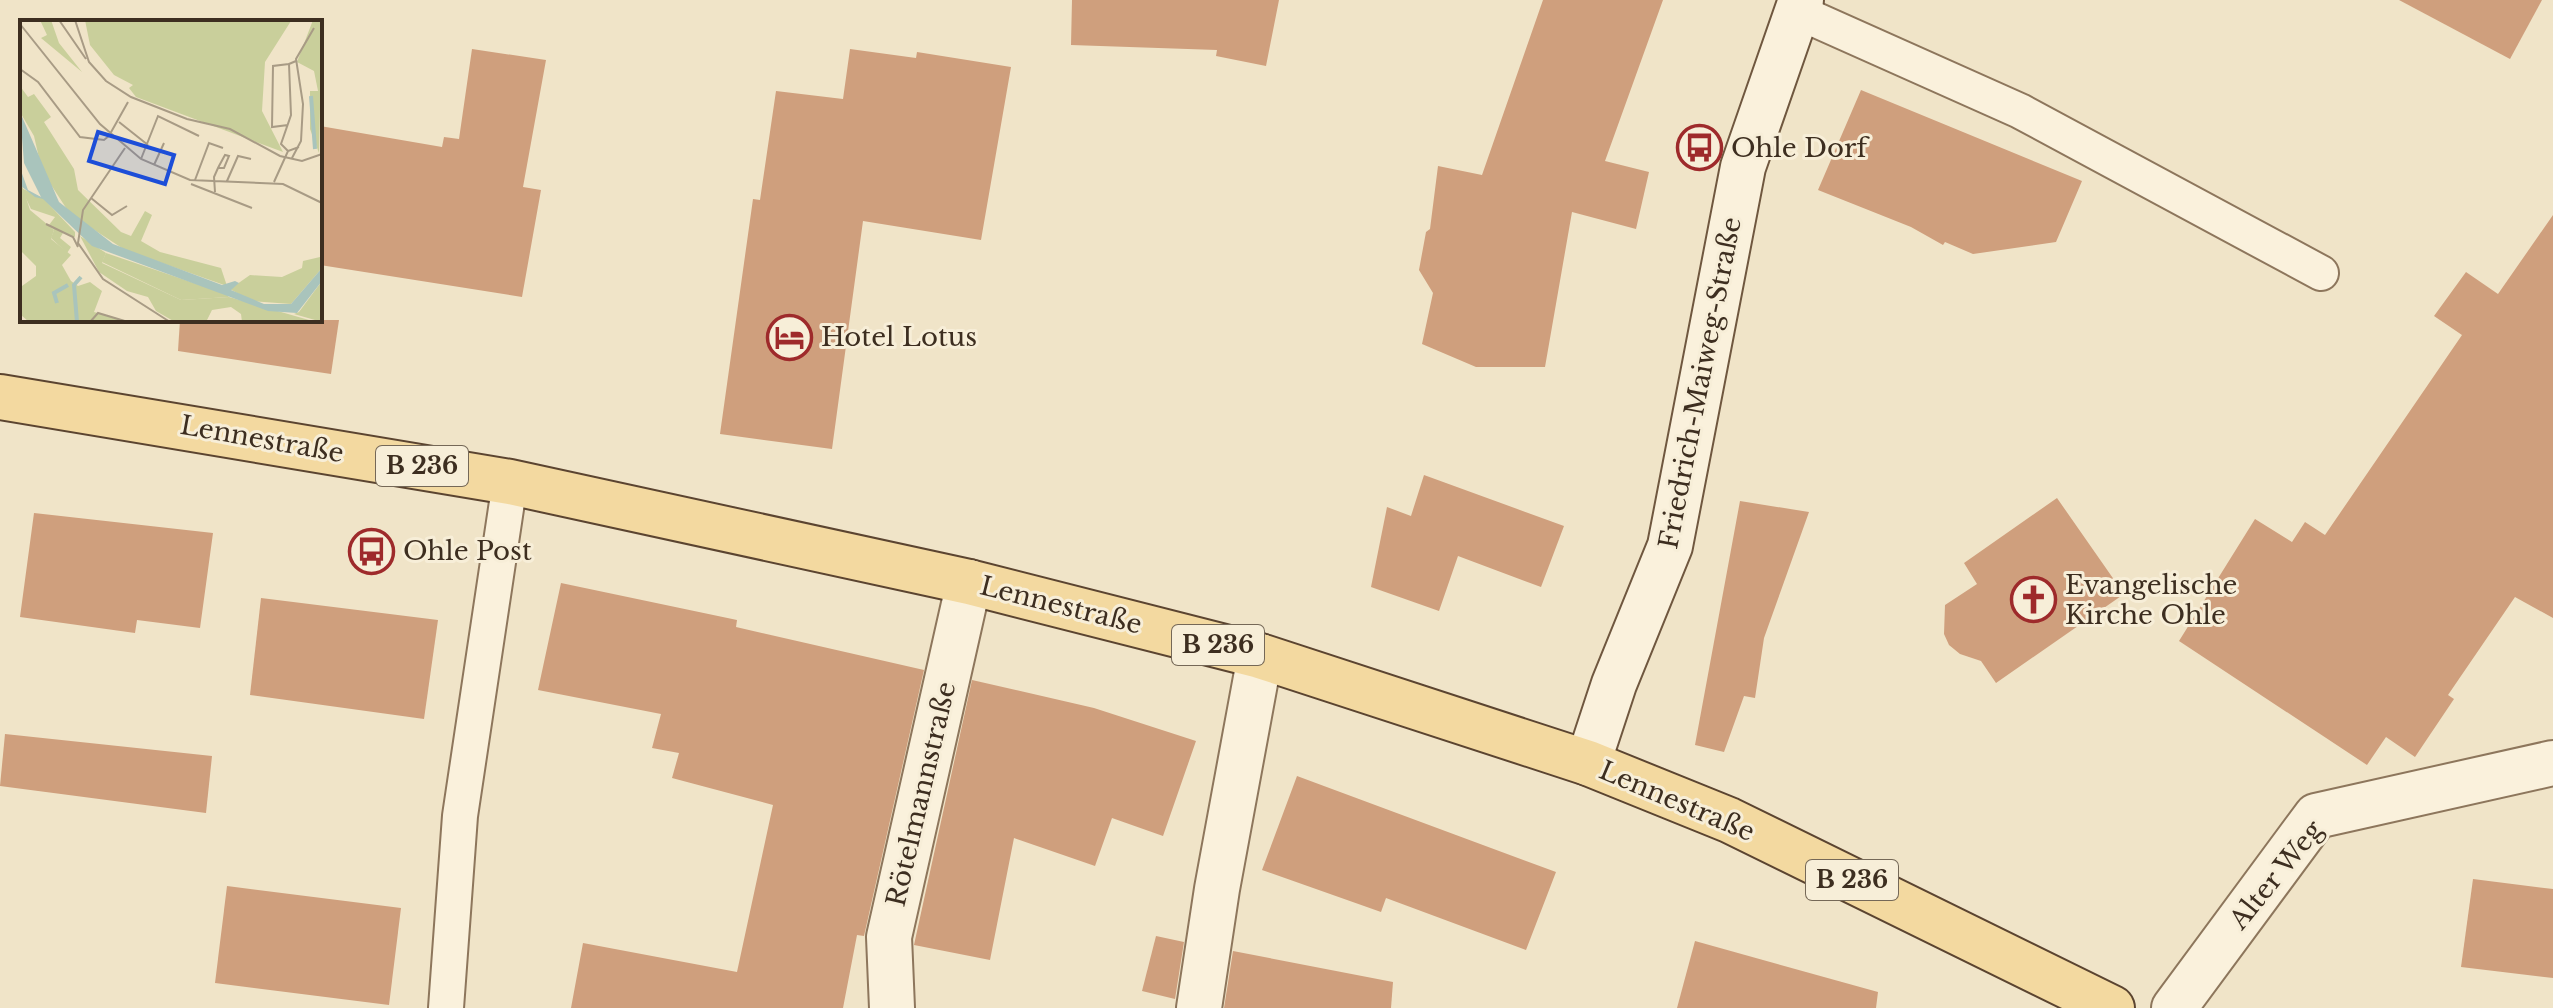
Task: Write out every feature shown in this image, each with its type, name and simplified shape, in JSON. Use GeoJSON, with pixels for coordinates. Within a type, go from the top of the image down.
{"type":"FeatureCollection","features":[{"type":"Feature","properties":{"kind":"main road","name":"Lennestraße"},"geometry":{"type":"LineString","coordinates":[[0,397],[510,482],[969,582],[1260,656],[1588,763],[1729,820],[2112,1008]]}},
{"type":"Feature","properties":{"kind":"street","name":"Friedrich-Maiweg-Straße"},"geometry":{"type":"LineString","coordinates":[[1588,763],[1614,684],[1670,546],[1743,167],[1798,6]]}},
{"type":"Feature","properties":{"kind":"street","name":"Rötelmannstraße"},"geometry":{"type":"LineString","coordinates":[[892,1008],[889,937],[969,582]]}},
{"type":"Feature","properties":{"kind":"street"},"geometry":{"type":"LineString","coordinates":[[1199,1008],[1217,889],[1260,656]]}},
{"type":"Feature","properties":{"kind":"street","name":"Alter Weg"},"geometry":{"type":"LineString","coordinates":[[2174,1008],[2316,816],[2553,763]]}},
{"type":"Feature","properties":{"kind":"lane"},"geometry":{"type":"LineString","coordinates":[[1798,6],[2020,111],[2321,273]]}},
{"type":"Feature","properties":{"kind":"lane"},"geometry":{"type":"LineString","coordinates":[[446,1008],[460,816],[510,482]]}},
{"type":"Feature","properties":{"kind":"building"},"geometry":{"type":"Polygon","coordinates":[[[1072,0],[1279,0],[1266,66],[1216,56],[1217,50],[1071,45],[1072,0]]]}},
{"type":"Feature","properties":{"kind":"building"},"geometry":{"type":"Polygon","coordinates":[[[1543,0],[1663,0],[1605,161],[1649,172],[1636,229],[1572,212],[1545,367],[1476,367],[1422,344],[1433,293],[1419,270],[1426,232],[1430,229],[1438,166],[1482,175],[1543,0]]]}},
{"type":"Feature","properties":{"kind":"building"},"geometry":{"type":"Polygon","coordinates":[[[2399,0],[2542,0],[2510,59],[2399,0]]]}},
{"type":"Feature","properties":{"kind":"building"},"geometry":{"type":"Polygon","coordinates":[[[472,49],[546,60],[523,187],[541,190],[522,297],[322,265],[322,126],[442,147],[444,137],[459,139],[472,49]]]}},
{"type":"Feature","properties":{"kind":"building","name":"Hotel Lotus"},"geometry":{"type":"Polygon","coordinates":[[[850,49],[916,58],[917,52],[1011,67],[981,240],[863,221],[832,449],[720,434],[753,199],[760,200],[776,91],[843,99],[850,49]]]}},
{"type":"Feature","properties":{"kind":"building"},"geometry":{"type":"Polygon","coordinates":[[[1861,90],[2082,181],[2056,242],[1973,254],[1945,242],[1943,245],[1911,227],[1818,190],[1861,90]]]}},
{"type":"Feature","properties":{"kind":"building"},"geometry":{"type":"Polygon","coordinates":[[[2553,215],[2553,618],[2515,597],[2448,695],[2454,699],[2415,757],[2386,737],[2367,765],[2179,641],[2255,519],[2292,542],[2305,522],[2325,535],[2462,335],[2434,316],[2466,272],[2498,294],[2553,215]]]}},
{"type":"Feature","properties":{"kind":"building"},"geometry":{"type":"Polygon","coordinates":[[[339,320],[331,374],[178,351],[180,322],[339,320]]]}},
{"type":"Feature","properties":{"kind":"building"},"geometry":{"type":"Polygon","coordinates":[[[1424,475],[1564,526],[1541,587],[1458,556],[1439,611],[1371,587],[1387,507],[1411,516],[1424,475]]]}},
{"type":"Feature","properties":{"kind":"building","name":"Evangelische Kirche Ohle"},"geometry":{"type":"Polygon","coordinates":[[[2057,498],[2124,594],[1996,683],[1981,661],[1960,654],[1949,645],[1944,634],[1945,605],[1977,584],[1964,563],[2057,498]]]}},
{"type":"Feature","properties":{"kind":"building"},"geometry":{"type":"Polygon","coordinates":[[[1740,501],[1809,512],[1764,638],[1755,698],[1744,696],[1724,752],[1695,745],[1740,501]]]}},
{"type":"Feature","properties":{"kind":"building"},"geometry":{"type":"Polygon","coordinates":[[[34,513],[213,533],[200,628],[137,620],[135,633],[20,617],[34,513]]]}},
{"type":"Feature","properties":{"kind":"building"},"geometry":{"type":"Polygon","coordinates":[[[561,583],[737,620],[736,627],[924,670],[864,936],[857,935],[843,1008],[571,1008],[583,943],[737,972],[773,805],[672,778],[679,753],[652,748],[661,714],[538,690],[561,583]]]}},
{"type":"Feature","properties":{"kind":"building"},"geometry":{"type":"Polygon","coordinates":[[[261,598],[438,620],[424,719],[250,695],[261,598]]]}},
{"type":"Feature","properties":{"kind":"building"},"geometry":{"type":"Polygon","coordinates":[[[972,680],[1094,708],[1196,741],[1163,836],[1112,818],[1095,866],[1014,838],[990,960],[914,945],[972,680]]]}},
{"type":"Feature","properties":{"kind":"building"},"geometry":{"type":"Polygon","coordinates":[[[5,734],[212,756],[206,813],[0,786],[5,734]]]}},
{"type":"Feature","properties":{"kind":"building"},"geometry":{"type":"Polygon","coordinates":[[[1297,776],[1556,872],[1526,950],[1386,898],[1381,912],[1262,870],[1297,776]]]}},
{"type":"Feature","properties":{"kind":"building"},"geometry":{"type":"Polygon","coordinates":[[[2473,879],[2553,889],[2553,978],[2461,967],[2473,879]]]}},
{"type":"Feature","properties":{"kind":"building"},"geometry":{"type":"Polygon","coordinates":[[[227,886],[401,908],[389,1005],[215,983],[227,886]]]}},
{"type":"Feature","properties":{"kind":"building"},"geometry":{"type":"Polygon","coordinates":[[[1156,936],[1184,942],[1175,999],[1142,991],[1156,936]]]}},
{"type":"Feature","properties":{"kind":"building"},"geometry":{"type":"Polygon","coordinates":[[[1695,941],[1878,992],[1876,1008],[1677,1008],[1695,941]]]}},
{"type":"Feature","properties":{"kind":"building"},"geometry":{"type":"Polygon","coordinates":[[[1233,951],[1393,982],[1391,1008],[1224,1008],[1233,951]]]}},
{"type":"Feature","properties":{"kind":"place","name":"Ohle Dorf"},"geometry":{"type":"Point","coordinates":[1700,148]}},
{"type":"Feature","properties":{"kind":"place","name":"Hotel Lotus"},"geometry":{"type":"Point","coordinates":[790,337]}},
{"type":"Feature","properties":{"kind":"place","name":"Ohle Post"},"geometry":{"type":"Point","coordinates":[372,551]}},
{"type":"Feature","properties":{"kind":"place","name":"Evangelische Kirche Ohle"},"geometry":{"type":"Point","coordinates":[2034,600]}}]}
